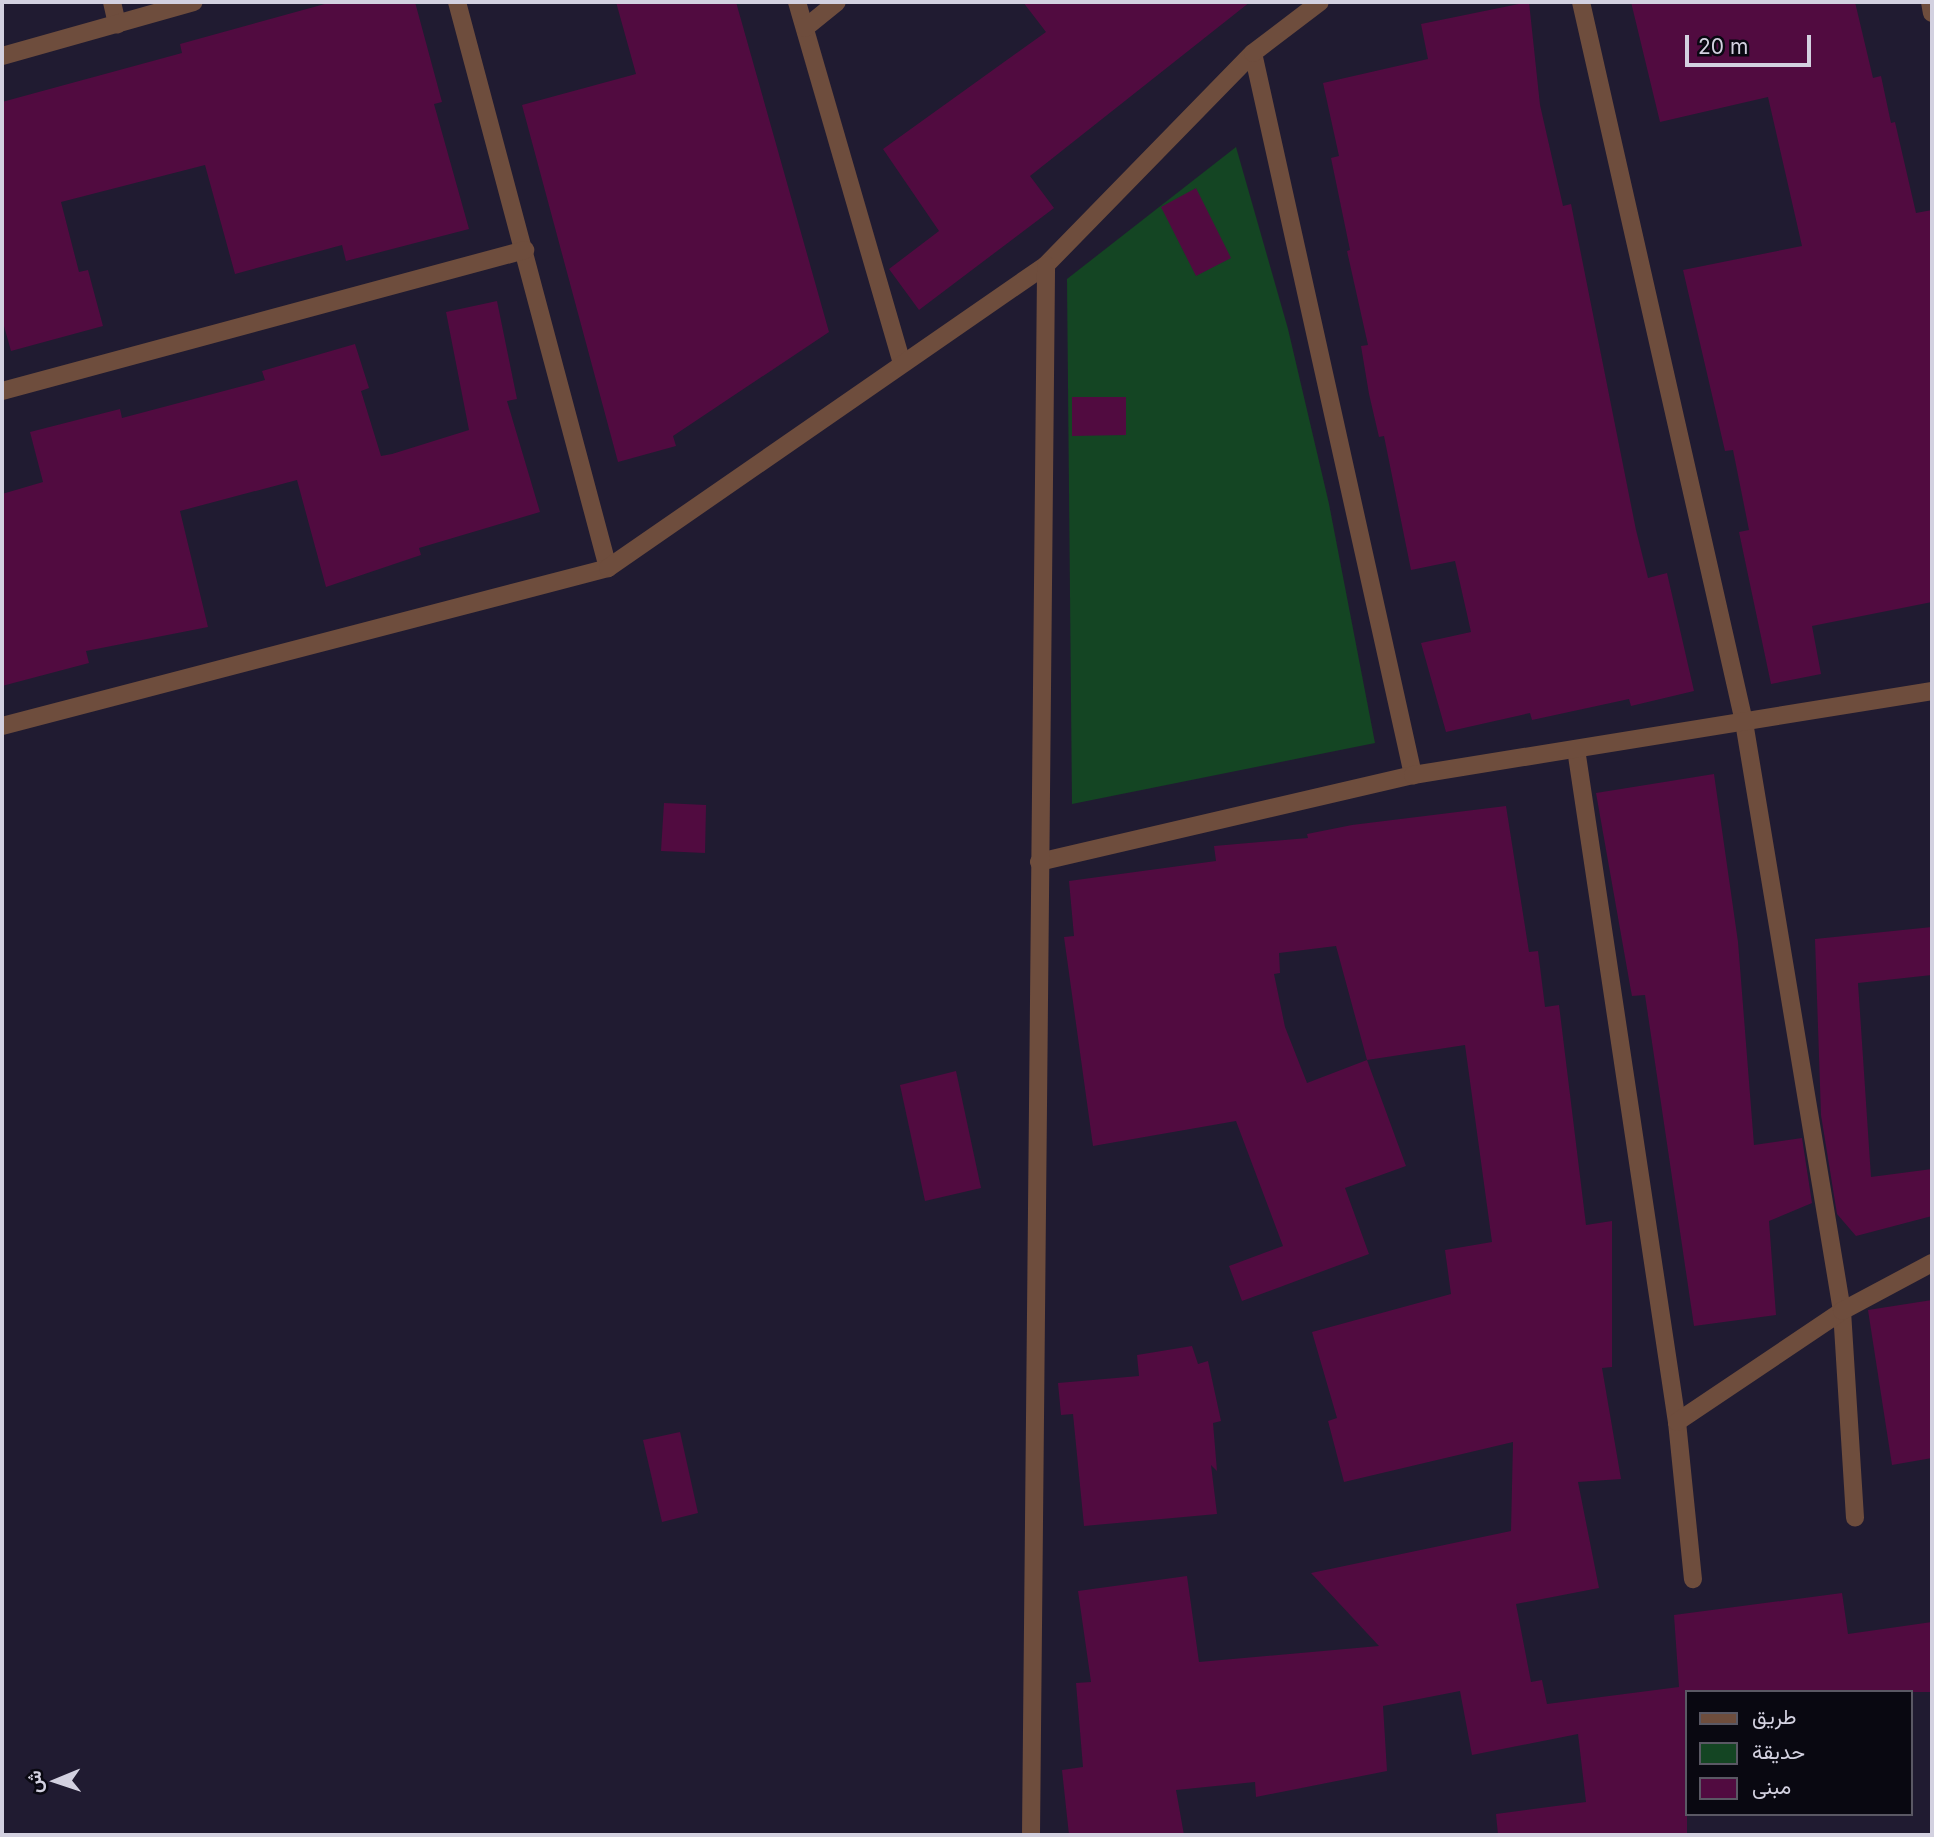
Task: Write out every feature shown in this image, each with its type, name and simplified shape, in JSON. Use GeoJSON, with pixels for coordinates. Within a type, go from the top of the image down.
{"type":"FeatureCollection","features":[{"type":"Feature","properties":{"kind":"street"},"geometry":{"type":"LineString","coordinates":[[112,2],[117,24]]}},
{"type":"Feature","properties":{"kind":"street"},"geometry":{"type":"LineString","coordinates":[[2,57],[194,2]]}},
{"type":"Feature","properties":{"kind":"street"},"geometry":{"type":"LineString","coordinates":[[457,2],[608,568]]}},
{"type":"Feature","properties":{"kind":"street"},"geometry":{"type":"LineString","coordinates":[[797,2],[902,363]]}},
{"type":"Feature","properties":{"kind":"street"},"geometry":{"type":"LineString","coordinates":[[805,28],[836,2]]}},
{"type":"Feature","properties":{"kind":"street"},"geometry":{"type":"LineString","coordinates":[[2,726],[608,568],[1046,265],[1253,53],[1320,2]]}},
{"type":"Feature","properties":{"kind":"street"},"geometry":{"type":"LineString","coordinates":[[1581,2],[1744,722],[1842,1311],[1855,1518]]}},
{"type":"Feature","properties":{"kind":"street"},"geometry":{"type":"LineString","coordinates":[[1930,2],[1932,13]]}},
{"type":"Feature","properties":{"kind":"street"},"geometry":{"type":"LineString","coordinates":[[1253,53],[1413,775]]}},
{"type":"Feature","properties":{"kind":"street"},"geometry":{"type":"LineString","coordinates":[[2,391],[525,250]]}},
{"type":"Feature","properties":{"kind":"street"},"geometry":{"type":"LineString","coordinates":[[1031,1835],[1046,265]]}},
{"type":"Feature","properties":{"kind":"street"},"geometry":{"type":"LineString","coordinates":[[1039,862],[1413,775],[1932,691]]}},
{"type":"Feature","properties":{"kind":"street"},"geometry":{"type":"LineString","coordinates":[[1576,749],[1677,1422],[1693,1579]]}},
{"type":"Feature","properties":{"kind":"street"},"geometry":{"type":"LineString","coordinates":[[1677,1422],[1842,1311],[1932,1263]]}},
{"type":"Feature","properties":{"kind":"green space"},"geometry":{"type":"Polygon","coordinates":[[[1236,147],[1288,329],[1329,504],[1375,743],[1072,804],[1067,279],[1236,147]]]}},
{"type":"Feature","properties":{"kind":"building"},"geometry":{"type":"Polygon","coordinates":[[[332,2],[415,2],[442,102],[434,104],[469,229],[346,261],[342,245],[235,274],[205,165],[61,202],[79,272],[88,270],[103,326],[11,351],[2,319],[2,102],[182,53],[180,44],[332,2]]]}},
{"type":"Feature","properties":{"kind":"building"},"geometry":{"type":"Polygon","coordinates":[[[616,2],[736,2],[829,332],[673,436],[676,446],[618,462],[522,105],[636,74],[616,2]]]}},
{"type":"Feature","properties":{"kind":"building"},"geometry":{"type":"Polygon","coordinates":[[[1023,2],[1250,2],[1030,176],[1054,208],[919,310],[889,269],[939,231],[883,149],[1046,32],[1023,2]]]}},
{"type":"Feature","properties":{"kind":"building"},"geometry":{"type":"Polygon","coordinates":[[[1529,2],[1540,105],[1563,206],[1571,204],[1636,530],[1648,578],[1667,573],[1694,691],[1631,706],[1629,699],[1532,720],[1530,713],[1446,732],[1421,643],[1471,632],[1455,561],[1411,570],[1384,436],[1379,437],[1369,394],[1361,346],[1368,345],[1347,251],[1350,250],[1331,158],[1339,156],[1323,83],[1428,59],[1421,24],[1529,2]]]}},
{"type":"Feature","properties":{"kind":"building"},"geometry":{"type":"Polygon","coordinates":[[[1631,2],[1855,2],[1873,78],[1881,76],[1891,123],[1895,122],[1916,213],[1932,210],[1932,602],[1812,626],[1821,674],[1771,684],[1739,532],[1749,530],[1733,450],[1725,451],[1683,270],[1802,246],[1768,97],[1660,122],[1631,2]]]}},
{"type":"Feature","properties":{"kind":"building"},"geometry":{"type":"Polygon","coordinates":[[[1196,188],[1231,258],[1196,276],[1161,207],[1196,188]]]}},
{"type":"Feature","properties":{"kind":"building"},"geometry":{"type":"Polygon","coordinates":[[[497,301],[517,399],[507,401],[540,512],[419,548],[421,555],[326,587],[297,480],[180,511],[208,627],[86,651],[89,663],[2,686],[2,494],[43,482],[30,432],[120,409],[122,418],[265,380],[262,371],[355,344],[369,388],[361,391],[381,456],[392,454],[469,430],[446,312],[497,301]]]}},
{"type":"Feature","properties":{"kind":"building"},"geometry":{"type":"Polygon","coordinates":[[[1072,397],[1126,397],[1126,435],[1072,436],[1072,397]]]}},
{"type":"Feature","properties":{"kind":"building"},"geometry":{"type":"Polygon","coordinates":[[[1714,774],[1738,942],[1754,1145],[1802,1138],[1812,1203],[1769,1221],[1776,1315],[1694,1326],[1645,995],[1632,996],[1596,793],[1714,774]]]}},
{"type":"Feature","properties":{"kind":"building"},"geometry":{"type":"Polygon","coordinates":[[[664,803],[706,805],[705,853],[661,851],[664,803]]]}},
{"type":"Feature","properties":{"kind":"building"},"geometry":{"type":"Polygon","coordinates":[[[1506,806],[1529,952],[1538,951],[1545,1007],[1559,1005],[1586,1225],[1612,1221],[1612,1367],[1602,1368],[1621,1479],[1578,1482],[1599,1588],[1516,1604],[1531,1682],[1542,1680],[1547,1704],[1679,1687],[1674,1615],[1842,1593],[1848,1634],[1932,1622],[1932,1692],[1686,1690],[1687,1835],[1498,1835],[1496,1814],[1586,1802],[1578,1734],[1472,1755],[1460,1691],[1383,1706],[1387,1771],[1256,1797],[1255,1782],[1176,1790],[1184,1835],[1069,1835],[1062,1770],[1083,1767],[1076,1683],[1091,1682],[1078,1591],[1187,1576],[1199,1662],[1379,1646],[1311,1573],[1511,1531],[1513,1442],[1344,1482],[1328,1421],[1337,1418],[1312,1332],[1451,1294],[1445,1250],[1492,1242],[1465,1045],[1367,1060],[1406,1166],[1345,1188],[1369,1254],[1242,1301],[1229,1266],[1283,1246],[1236,1121],[1093,1146],[1064,937],[1074,936],[1069,881],[1216,861],[1214,846],[1308,838],[1307,834],[1352,825],[1506,806]],[[1336,946],[1279,953],[1280,973],[1274,974],[1285,1027],[1307,1083],[1367,1060],[1336,946]]]}},
{"type":"Feature","properties":{"kind":"building"},"geometry":{"type":"Polygon","coordinates":[[[1932,927],[1932,975],[1858,983],[1871,1177],[1932,1169],[1932,1216],[1856,1236],[1837,1214],[1821,1115],[1815,939],[1932,927]]]}},
{"type":"Feature","properties":{"kind":"building"},"geometry":{"type":"Polygon","coordinates":[[[956,1071],[981,1188],[925,1201],[900,1085],[956,1071]]]}},
{"type":"Feature","properties":{"kind":"building"},"geometry":{"type":"Polygon","coordinates":[[[1932,1300],[1932,1458],[1892,1465],[1868,1310],[1932,1300]]]}},
{"type":"Feature","properties":{"kind":"building"},"geometry":{"type":"Polygon","coordinates":[[[1192,1346],[1198,1364],[1208,1361],[1221,1421],[1213,1423],[1217,1471],[1211,1465],[1217,1514],[1084,1526],[1073,1414],[1061,1415],[1058,1383],[1139,1376],[1137,1355],[1192,1346]]]}},
{"type":"Feature","properties":{"kind":"building"},"geometry":{"type":"Polygon","coordinates":[[[680,1432],[698,1513],[662,1522],[643,1440],[680,1432]]]}}]}
